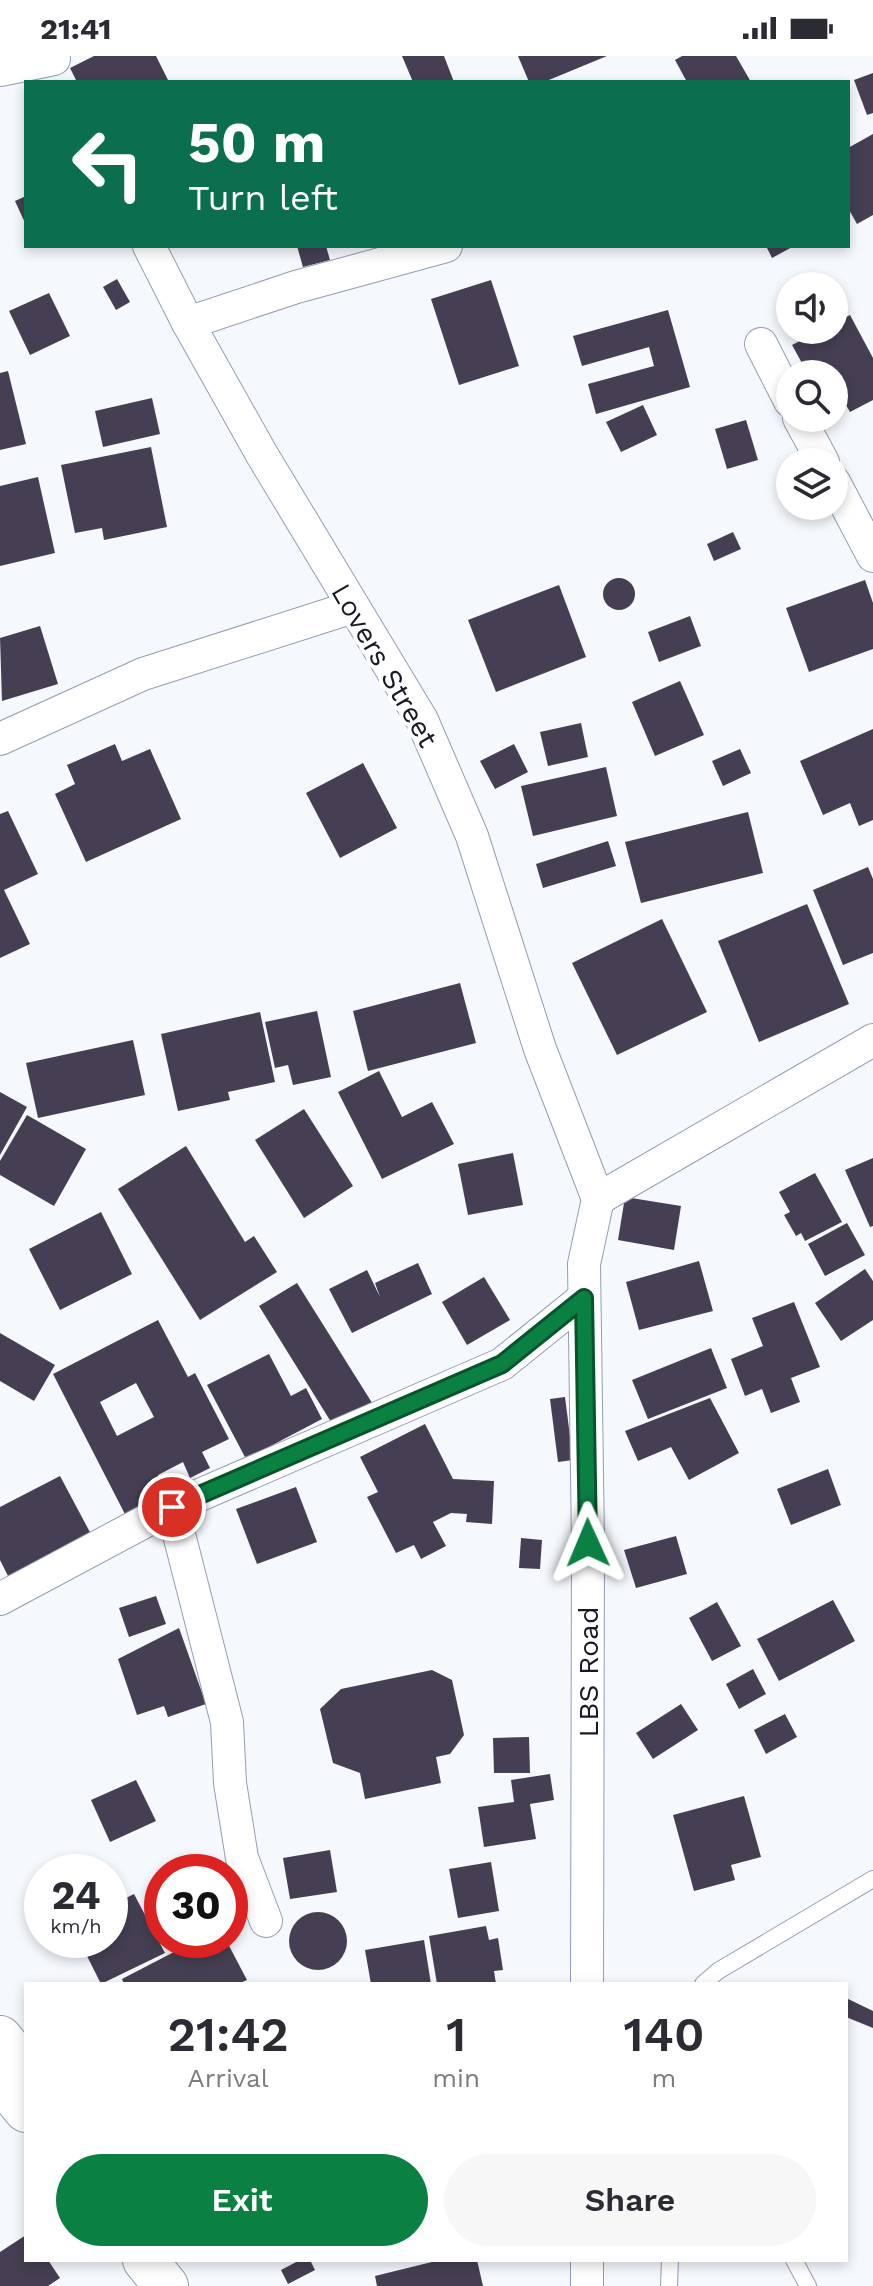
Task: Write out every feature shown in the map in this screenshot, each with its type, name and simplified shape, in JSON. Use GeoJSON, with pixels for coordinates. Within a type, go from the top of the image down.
{"type":"FeatureCollection","features":[{"type":"Feature","properties":{"kind":"highway"},"geometry":{"type":"LineString","coordinates":[[0,2038],[24,2068]]}},
{"type":"Feature","properties":{"kind":"highway"},"geometry":{"type":"LineString","coordinates":[[0,2078],[24,2108]]}},
{"type":"Feature","properties":{"kind":"highway"},"geometry":{"type":"LineString","coordinates":[[147,2262],[166,2286]]}},
{"type":"Feature","properties":{"kind":"highway"},"geometry":{"type":"LineString","coordinates":[[179,2262],[197,2286]]}},
{"type":"Feature","properties":{"kind":"street"},"geometry":{"type":"LineString","coordinates":[[0,70],[58,66]]}},
{"type":"Feature","properties":{"kind":"street","name":"Lovers Street"},"geometry":{"type":"LineString","coordinates":[[150,248],[188,323],[422,720],[472,836],[540,1049],[598,1199]]}},
{"type":"Feature","properties":{"kind":"street"},"geometry":{"type":"LineString","coordinates":[[188,323],[296,287],[439,248]]}},
{"type":"Feature","properties":{"kind":"street"},"geometry":{"type":"LineString","coordinates":[[761,344],[776,373]]}},
{"type":"Feature","properties":{"kind":"street"},"geometry":{"type":"LineString","coordinates":[[848,509],[873,556]]}},
{"type":"Feature","properties":{"kind":"street"},"geometry":{"type":"LineString","coordinates":[[0,739],[143,674],[353,607]]}},
{"type":"Feature","properties":{"kind":"street"},"geometry":{"type":"LineString","coordinates":[[598,1199],[873,1040]]}},
{"type":"Feature","properties":{"kind":"street","name":"LBS Road"},"geometry":{"type":"LineString","coordinates":[[587,1982],[588,1543],[584,1264],[598,1199]]}},
{"type":"Feature","properties":{"kind":"street"},"geometry":{"type":"LineString","coordinates":[[0,1599],[172,1507],[502,1364],[584,1298]]}},
{"type":"Feature","properties":{"kind":"street"},"geometry":{"type":"LineString","coordinates":[[172,1507],[227,1722],[230,1783],[242,1858],[266,1921]]}},
{"type":"Feature","properties":{"kind":"street"},"geometry":{"type":"LineString","coordinates":[[587,2262],[587,2286]]}},
{"type":"Feature","properties":{"kind":"lane"},"geometry":{"type":"LineString","coordinates":[[705,1982],[718,1971],[873,1879]]}},
{"type":"Feature","properties":{"kind":"lane"},"geometry":{"type":"LineString","coordinates":[[669,2286],[670,2262]]}},
{"type":"Feature","properties":{"kind":"lane"},"geometry":{"type":"LineString","coordinates":[[795,2262],[808,2286]]}},
{"type":"Feature","properties":{"kind":"building"},"geometry":{"type":"Polygon","coordinates":[[[94,56],[156,56],[168,80],[76,80],[70,68],[94,56]]]}},
{"type":"Feature","properties":{"kind":"building"},"geometry":{"type":"Polygon","coordinates":[[[402,56],[444,56],[453,80],[412,80],[402,56]]]}},
{"type":"Feature","properties":{"kind":"building"},"geometry":{"type":"Polygon","coordinates":[[[518,56],[607,56],[549,80],[528,80],[518,56]]]}},
{"type":"Feature","properties":{"kind":"building"},"geometry":{"type":"Polygon","coordinates":[[[682,56],[736,56],[750,80],[686,80],[675,60],[682,56]]]}},
{"type":"Feature","properties":{"kind":"building"},"geometry":{"type":"Polygon","coordinates":[[[873,73],[873,113],[867,115],[854,80],[873,73]]]}},
{"type":"Feature","properties":{"kind":"building"},"geometry":{"type":"Polygon","coordinates":[[[873,134],[873,215],[857,224],[850,212],[850,147],[873,134]]]}},
{"type":"Feature","properties":{"kind":"building"},"geometry":{"type":"Polygon","coordinates":[[[24,197],[24,221],[15,201],[24,197]]]}},
{"type":"Feature","properties":{"kind":"building"},"geometry":{"type":"Polygon","coordinates":[[[298,248],[327,248],[330,260],[303,267],[298,248]]]}},
{"type":"Feature","properties":{"kind":"building"},"geometry":{"type":"Polygon","coordinates":[[[767,248],[790,248],[772,258],[767,248]]]}},
{"type":"Feature","properties":{"kind":"building"},"geometry":{"type":"Polygon","coordinates":[[[117,279],[130,302],[116,310],[103,287],[117,279]]]}},
{"type":"Feature","properties":{"kind":"building"},"geometry":{"type":"Polygon","coordinates":[[[491,280],[519,366],[459,385],[431,299],[491,280]]]}},
{"type":"Feature","properties":{"kind":"building"},"geometry":{"type":"Polygon","coordinates":[[[49,293],[70,336],[30,355],[9,311],[49,293]]]}},
{"type":"Feature","properties":{"kind":"building"},"geometry":{"type":"Polygon","coordinates":[[[668,310],[690,387],[596,414],[588,384],[654,366],[649,347],[582,366],[573,336],[668,310]]]}},
{"type":"Feature","properties":{"kind":"building"},"geometry":{"type":"Polygon","coordinates":[[[848,316],[873,358],[873,400],[850,412],[848,360],[800,360],[792,345],[848,344],[848,316]]]}},
{"type":"Feature","properties":{"kind":"building"},"geometry":{"type":"Polygon","coordinates":[[[8,371],[26,444],[0,450],[0,373],[8,371]]]}},
{"type":"Feature","properties":{"kind":"building"},"geometry":{"type":"Polygon","coordinates":[[[152,398],[160,434],[103,447],[95,411],[152,398]]]}},
{"type":"Feature","properties":{"kind":"building"},"geometry":{"type":"Polygon","coordinates":[[[643,405],[657,435],[621,452],[606,422],[643,405]]]}},
{"type":"Feature","properties":{"kind":"building"},"geometry":{"type":"Polygon","coordinates":[[[746,420],[758,460],[727,469],[715,429],[746,420]]]}},
{"type":"Feature","properties":{"kind":"building"},"geometry":{"type":"Polygon","coordinates":[[[151,447],[167,527],[104,540],[102,528],[75,533],[61,465],[151,447]]]}},
{"type":"Feature","properties":{"kind":"building"},"geometry":{"type":"Polygon","coordinates":[[[38,477],[55,553],[0,566],[0,486],[38,477]]]}},
{"type":"Feature","properties":{"kind":"building"},"geometry":{"type":"Polygon","coordinates":[[[733,532],[741,549],[714,561],[707,544],[733,532]]]}},
{"type":"Feature","properties":{"kind":"building"},"geometry":{"type":"Polygon","coordinates":[[[619,578],[630,583],[635,594],[630,605],[619,610],[608,605],[603,594],[608,583],[619,578]]]}},
{"type":"Feature","properties":{"kind":"building"},"geometry":{"type":"Polygon","coordinates":[[[865,580],[873,603],[873,649],[809,672],[786,608],[865,580]]]}},
{"type":"Feature","properties":{"kind":"building"},"geometry":{"type":"Polygon","coordinates":[[[559,585],[586,657],[496,692],[468,620],[559,585]]]}},
{"type":"Feature","properties":{"kind":"building"},"geometry":{"type":"Polygon","coordinates":[[[690,616],[701,646],[659,662],[648,632],[690,616]]]}},
{"type":"Feature","properties":{"kind":"building"},"geometry":{"type":"Polygon","coordinates":[[[40,626],[58,684],[2,701],[0,638],[40,626]]]}},
{"type":"Feature","properties":{"kind":"building"},"geometry":{"type":"Polygon","coordinates":[[[680,681],[704,735],[655,756],[632,702],[680,681]]]}},
{"type":"Feature","properties":{"kind":"building"},"geometry":{"type":"Polygon","coordinates":[[[581,723],[588,757],[548,766],[540,732],[581,723]]]}},
{"type":"Feature","properties":{"kind":"building"},"geometry":{"type":"Polygon","coordinates":[[[873,729],[873,820],[859,826],[850,803],[823,815],[800,761],[873,729]]]}},
{"type":"Feature","properties":{"kind":"building"},"geometry":{"type":"Polygon","coordinates":[[[115,744],[122,761],[150,749],[181,819],[86,862],[55,794],[75,784],[67,765],[115,744]]]}},
{"type":"Feature","properties":{"kind":"building"},"geometry":{"type":"Polygon","coordinates":[[[514,744],[528,772],[495,789],[480,761],[514,744]]]}},
{"type":"Feature","properties":{"kind":"building"},"geometry":{"type":"Polygon","coordinates":[[[740,749],[751,773],[723,786],[712,761],[740,749]]]}},
{"type":"Feature","properties":{"kind":"building"},"geometry":{"type":"Polygon","coordinates":[[[363,763],[397,828],[340,858],[306,793],[363,763]]]}},
{"type":"Feature","properties":{"kind":"building"},"geometry":{"type":"Polygon","coordinates":[[[606,767],[617,816],[533,836],[521,786],[606,767]]]}},
{"type":"Feature","properties":{"kind":"building"},"geometry":{"type":"Polygon","coordinates":[[[8,811],[38,874],[4,890],[30,944],[0,958],[0,814],[8,811]]]}},
{"type":"Feature","properties":{"kind":"building"},"geometry":{"type":"Polygon","coordinates":[[[748,812],[763,873],[641,903],[625,842],[748,812]]]}},
{"type":"Feature","properties":{"kind":"building"},"geometry":{"type":"Polygon","coordinates":[[[608,841],[616,866],[543,888],[536,864],[608,841]]]}},
{"type":"Feature","properties":{"kind":"building"},"geometry":{"type":"Polygon","coordinates":[[[868,867],[873,879],[873,953],[843,965],[813,890],[868,867]]]}},
{"type":"Feature","properties":{"kind":"building"},"geometry":{"type":"Polygon","coordinates":[[[807,904],[849,1004],[759,1042],[718,941],[807,904]]]}},
{"type":"Feature","properties":{"kind":"building"},"geometry":{"type":"Polygon","coordinates":[[[662,919],[707,1012],[617,1055],[572,963],[662,919]]]}},
{"type":"Feature","properties":{"kind":"building"},"geometry":{"type":"Polygon","coordinates":[[[460,983],[476,1043],[368,1071],[353,1011],[460,983]]]}},
{"type":"Feature","properties":{"kind":"building"},"geometry":{"type":"Polygon","coordinates":[[[317,1011],[331,1077],[293,1085],[288,1065],[275,1068],[265,1022],[317,1011]]]}},
{"type":"Feature","properties":{"kind":"building"},"geometry":{"type":"Polygon","coordinates":[[[260,1012],[275,1082],[228,1092],[230,1100],[178,1111],[161,1034],[260,1012]]]}},
{"type":"Feature","properties":{"kind":"building"},"geometry":{"type":"Polygon","coordinates":[[[133,1040],[145,1095],[38,1118],[26,1063],[133,1040]]]}},
{"type":"Feature","properties":{"kind":"building"},"geometry":{"type":"Polygon","coordinates":[[[379,1071],[402,1117],[432,1102],[454,1144],[382,1179],[338,1092],[379,1071]]]}},
{"type":"Feature","properties":{"kind":"building"},"geometry":{"type":"Polygon","coordinates":[[[0,1092],[27,1107],[0,1155],[0,1092]]]}},
{"type":"Feature","properties":{"kind":"building"},"geometry":{"type":"Polygon","coordinates":[[[304,1109],[353,1186],[304,1218],[255,1140],[304,1109]]]}},
{"type":"Feature","properties":{"kind":"building"},"geometry":{"type":"Polygon","coordinates":[[[27,1115],[86,1149],[54,1206],[0,1175],[0,1161],[27,1115]]]}},
{"type":"Feature","properties":{"kind":"building"},"geometry":{"type":"Polygon","coordinates":[[[186,1146],[245,1242],[254,1236],[277,1272],[200,1320],[118,1189],[186,1146]]]}},
{"type":"Feature","properties":{"kind":"building"},"geometry":{"type":"Polygon","coordinates":[[[513,1153],[523,1205],[468,1215],[458,1164],[513,1153]]]}},
{"type":"Feature","properties":{"kind":"building"},"geometry":{"type":"Polygon","coordinates":[[[873,1158],[873,1226],[870,1227],[845,1170],[873,1158]]]}},
{"type":"Feature","properties":{"kind":"building"},"geometry":{"type":"Polygon","coordinates":[[[815,1173],[842,1222],[805,1241],[801,1233],[796,1236],[784,1215],[790,1212],[779,1192],[815,1173]]]}},
{"type":"Feature","properties":{"kind":"building"},"geometry":{"type":"Polygon","coordinates":[[[625,1197],[681,1206],[674,1250],[618,1240],[625,1197]]]}},
{"type":"Feature","properties":{"kind":"building"},"geometry":{"type":"Polygon","coordinates":[[[101,1212],[132,1274],[60,1310],[29,1249],[101,1212]]]}},
{"type":"Feature","properties":{"kind":"building"},"geometry":{"type":"Polygon","coordinates":[[[847,1223],[865,1255],[825,1276],[808,1244],[847,1223]]]}},
{"type":"Feature","properties":{"kind":"building"},"geometry":{"type":"Polygon","coordinates":[[[699,1261],[713,1311],[639,1330],[626,1282],[699,1261]]]}},
{"type":"Feature","properties":{"kind":"building"},"geometry":{"type":"Polygon","coordinates":[[[418,1263],[432,1294],[352,1333],[329,1289],[367,1270],[380,1297],[375,1283],[418,1263]]]}},
{"type":"Feature","properties":{"kind":"building"},"geometry":{"type":"Polygon","coordinates":[[[865,1269],[873,1281],[873,1320],[841,1341],[815,1303],[865,1269]]]}},
{"type":"Feature","properties":{"kind":"building"},"geometry":{"type":"Polygon","coordinates":[[[484,1277],[510,1320],[467,1345],[442,1302],[484,1277]]]}},
{"type":"Feature","properties":{"kind":"building"},"geometry":{"type":"Polygon","coordinates":[[[297,1283],[374,1406],[336,1430],[259,1306],[297,1283]]]}},
{"type":"Feature","properties":{"kind":"building"},"geometry":{"type":"Polygon","coordinates":[[[794,1302],[820,1367],[791,1378],[800,1402],[771,1413],[762,1389],[745,1396],[731,1359],[763,1346],[752,1318],[794,1302]]]}},
{"type":"Feature","properties":{"kind":"building"},"geometry":{"type":"Polygon","coordinates":[[[158,1320],[188,1377],[195,1373],[229,1439],[202,1452],[210,1468],[190,1478],[183,1462],[158,1475],[170,1498],[128,1520],[53,1374],[158,1320]],[[136,1383],[100,1402],[117,1436],[154,1417],[136,1383]]]}},
{"type":"Feature","properties":{"kind":"building"},"geometry":{"type":"Polygon","coordinates":[[[0,1333],[55,1365],[34,1401],[0,1381],[0,1333]]]}},
{"type":"Feature","properties":{"kind":"building"},"geometry":{"type":"Polygon","coordinates":[[[711,1348],[727,1388],[648,1419],[632,1380],[711,1348]]]}},
{"type":"Feature","properties":{"kind":"building"},"geometry":{"type":"Polygon","coordinates":[[[269,1354],[291,1396],[306,1388],[322,1419],[246,1459],[207,1385],[269,1354]]]}},
{"type":"Feature","properties":{"kind":"building"},"geometry":{"type":"Polygon","coordinates":[[[565,1397],[573,1460],[558,1462],[550,1399],[565,1397]]]}},
{"type":"Feature","properties":{"kind":"building"},"geometry":{"type":"Polygon","coordinates":[[[710,1398],[739,1453],[689,1480],[671,1447],[638,1461],[625,1431],[710,1398]]]}},
{"type":"Feature","properties":{"kind":"building"},"geometry":{"type":"Polygon","coordinates":[[[425,1424],[453,1479],[494,1481],[492,1524],[466,1522],[467,1514],[451,1513],[433,1522],[446,1546],[421,1559],[414,1545],[396,1553],[367,1497],[378,1492],[360,1457],[425,1424]]]}},
{"type":"Feature","properties":{"kind":"building"},"geometry":{"type":"Polygon","coordinates":[[[828,1469],[841,1505],[791,1525],[777,1489],[828,1469]]]}},
{"type":"Feature","properties":{"kind":"building"},"geometry":{"type":"Polygon","coordinates":[[[60,1476],[92,1536],[9,1578],[0,1560],[0,1507],[60,1476]]]}},
{"type":"Feature","properties":{"kind":"building"},"geometry":{"type":"Polygon","coordinates":[[[296,1487],[317,1542],[257,1564],[236,1509],[296,1487]]]}},
{"type":"Feature","properties":{"kind":"building"},"geometry":{"type":"Polygon","coordinates":[[[676,1536],[687,1574],[636,1588],[624,1550],[676,1536]]]}},
{"type":"Feature","properties":{"kind":"building"},"geometry":{"type":"Polygon","coordinates":[[[521,1538],[542,1540],[540,1569],[519,1568],[521,1538]]]}},
{"type":"Feature","properties":{"kind":"building"},"geometry":{"type":"Polygon","coordinates":[[[156,1596],[166,1624],[129,1637],[119,1608],[156,1596]]]}},
{"type":"Feature","properties":{"kind":"building"},"geometry":{"type":"Polygon","coordinates":[[[833,1600],[855,1641],[779,1681],[757,1639],[833,1600]]]}},
{"type":"Feature","properties":{"kind":"building"},"geometry":{"type":"Polygon","coordinates":[[[717,1602],[741,1646],[712,1661],[689,1618],[717,1602]]]}},
{"type":"Feature","properties":{"kind":"building"},"geometry":{"type":"Polygon","coordinates":[[[179,1628],[206,1704],[168,1717],[164,1706],[137,1715],[118,1659],[179,1628]]]}},
{"type":"Feature","properties":{"kind":"building"},"geometry":{"type":"Polygon","coordinates":[[[753,1669],[766,1694],[739,1709],[726,1684],[753,1669]]]}},
{"type":"Feature","properties":{"kind":"building"},"geometry":{"type":"Polygon","coordinates":[[[432,1670],[452,1680],[464,1735],[450,1754],[436,1757],[441,1783],[365,1799],[360,1773],[333,1763],[320,1709],[341,1689],[432,1670]]]}},
{"type":"Feature","properties":{"kind":"building"},"geometry":{"type":"Polygon","coordinates":[[[681,1704],[698,1730],[653,1759],[636,1733],[681,1704]]]}},
{"type":"Feature","properties":{"kind":"building"},"geometry":{"type":"Polygon","coordinates":[[[785,1714],[797,1737],[766,1754],[754,1730],[785,1714]]]}},
{"type":"Feature","properties":{"kind":"building"},"geometry":{"type":"Polygon","coordinates":[[[529,1737],[530,1773],[494,1773],[493,1738],[529,1737]]]}},
{"type":"Feature","properties":{"kind":"building"},"geometry":{"type":"Polygon","coordinates":[[[550,1774],[554,1800],[530,1804],[536,1839],[484,1847],[478,1807],[514,1802],[511,1780],[550,1774]]]}},
{"type":"Feature","properties":{"kind":"building"},"geometry":{"type":"Polygon","coordinates":[[[136,1780],[156,1821],[110,1842],[91,1800],[136,1780]]]}},
{"type":"Feature","properties":{"kind":"building"},"geometry":{"type":"Polygon","coordinates":[[[744,1796],[761,1857],[731,1865],[735,1880],[694,1891],[673,1815],[744,1796]]]}},
{"type":"Feature","properties":{"kind":"building"},"geometry":{"type":"Polygon","coordinates":[[[330,1850],[337,1892],[290,1899],[283,1858],[330,1850]]]}},
{"type":"Feature","properties":{"kind":"building"},"geometry":{"type":"Polygon","coordinates":[[[491,1862],[499,1911],[458,1918],[449,1869],[491,1862]]]}},
{"type":"Feature","properties":{"kind":"building"},"geometry":{"type":"Polygon","coordinates":[[[134,1894],[144,1913],[144,1958],[155,1958],[100,1982],[88,1958],[128,1958],[128,1897],[134,1894]]]}},
{"type":"Feature","properties":{"kind":"building"},"geometry":{"type":"Polygon","coordinates":[[[318,1912],[338,1921],[347,1941],[338,1961],[318,1970],[298,1961],[289,1941],[298,1921],[318,1912]]]}},
{"type":"Feature","properties":{"kind":"building"},"geometry":{"type":"Polygon","coordinates":[[[486,1926],[489,1940],[498,1938],[503,1970],[494,1971],[496,1982],[437,1982],[429,1936],[486,1926]]]}},
{"type":"Feature","properties":{"kind":"building"},"geometry":{"type":"Polygon","coordinates":[[[424,1940],[431,1982],[371,1982],[365,1950],[424,1940]]]}},
{"type":"Feature","properties":{"kind":"building"},"geometry":{"type":"Polygon","coordinates":[[[162,1958],[235,1958],[247,1980],[242,1982],[123,1982],[122,1979],[162,1958]]]}},
{"type":"Feature","properties":{"kind":"building"},"geometry":{"type":"Polygon","coordinates":[[[848,1999],[873,2011],[873,2028],[848,2018],[848,1999]]]}},
{"type":"Feature","properties":{"kind":"building"},"geometry":{"type":"Polygon","coordinates":[[[24,2236],[24,2262],[49,2262],[60,2278],[48,2286],[0,2286],[0,2252],[24,2236]]]}},
{"type":"Feature","properties":{"kind":"building"},"geometry":{"type":"Polygon","coordinates":[[[296,2262],[311,2262],[315,2270],[288,2284],[281,2270],[296,2262]]]}},
{"type":"Feature","properties":{"kind":"building"},"geometry":{"type":"Polygon","coordinates":[[[432,2262],[477,2262],[483,2286],[377,2286],[375,2276],[432,2262]]]}},
{"type":"Feature","properties":{"kind":"route"},"geometry":{"type":"LineString","coordinates":[[172,1507],[502,1364],[584,1298],[588,1543]]}}]}
